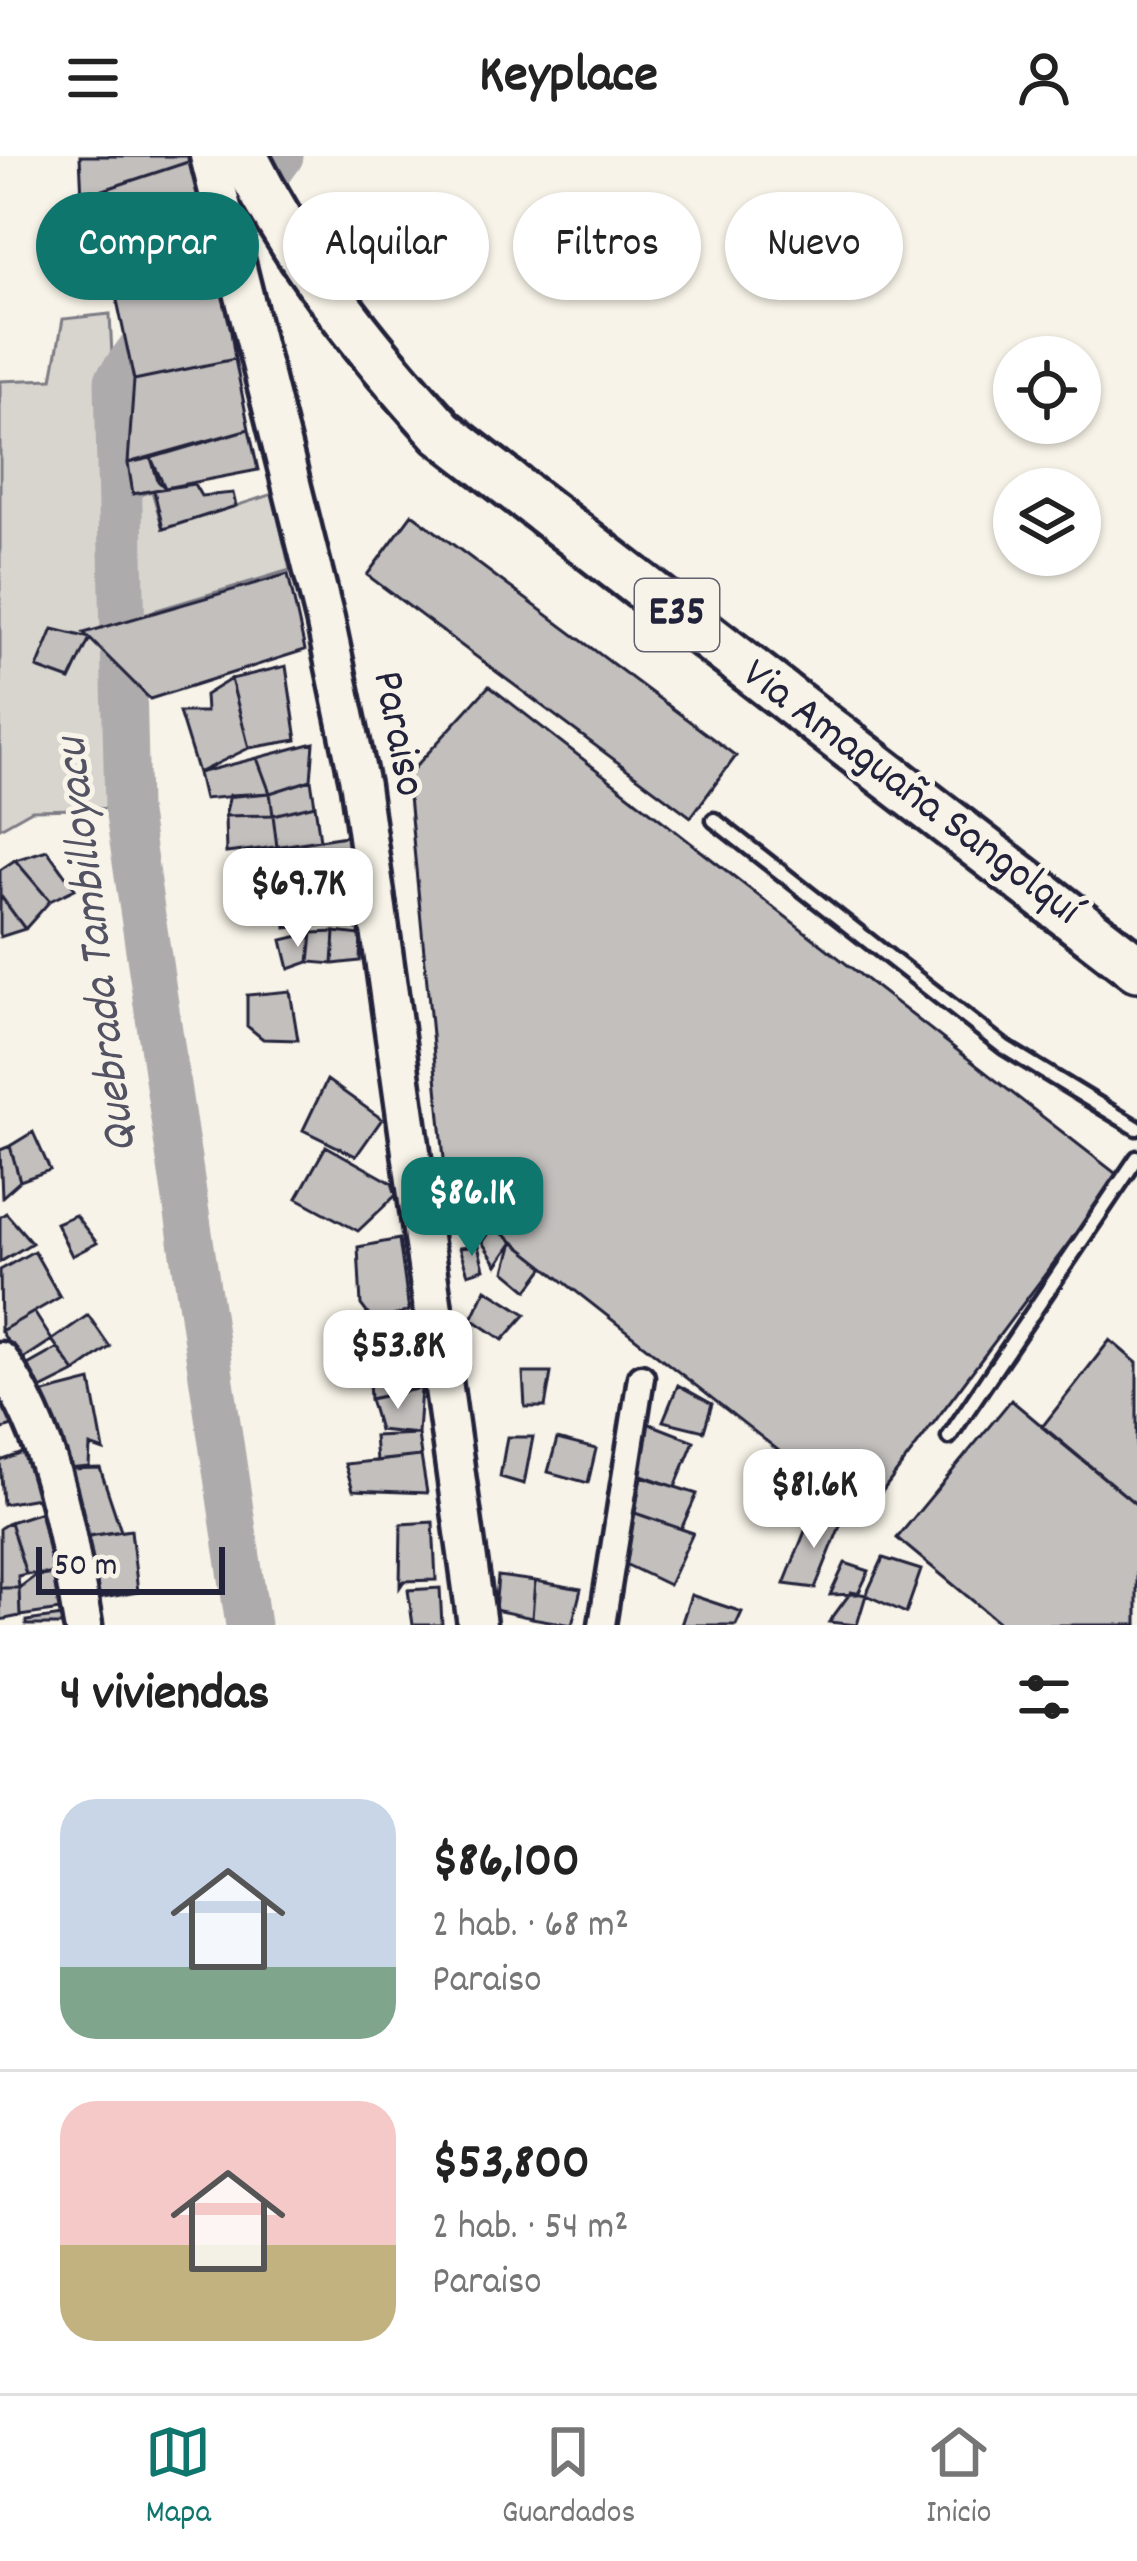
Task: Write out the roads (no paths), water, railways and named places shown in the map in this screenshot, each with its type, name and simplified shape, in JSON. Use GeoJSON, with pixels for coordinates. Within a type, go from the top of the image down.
{"type":"FeatureCollection","features":[{"type":"Feature","properties":{"kind":"highway","name":"Via Amaguaña Sangolquí"},"geometry":{"type":"LineString","coordinates":[[244,156],[271,209],[362,344],[442,432],[1137,968]]}},
{"type":"Feature","properties":{"kind":"street","name":"Paraiso"},"geometry":{"type":"LineString","coordinates":[[209,156],[325,619],[360,786],[477,1625]]}},
{"type":"Feature","properties":{"kind":"street"},"geometry":{"type":"LineString","coordinates":[[0,1361],[26,1399],[54,1475],[83,1625]]}},
{"type":"Feature","properties":{"kind":"street"},"geometry":{"type":"LineString","coordinates":[[602,1625],[640,1377]]}},
{"type":"Feature","properties":{"kind":"lane"},"geometry":{"type":"LineString","coordinates":[[714,820],[1004,1047],[1137,1128]]}},
{"type":"Feature","properties":{"kind":"lane"},"geometry":{"type":"LineString","coordinates":[[949,1437],[1137,1158]]}},
{"type":"Feature","properties":{"kind":"waterway","name":"Quebrada Tambilloyacu"},"geometry":{"type":"LineString","coordinates":[[255,192],[281,156]]}},
{"type":"Feature","properties":{"kind":"waterway","name":"Quebrada Tambilloyacu"},"geometry":{"type":"LineString","coordinates":[[165,315],[117,381],[127,808],[248,1625]]}}]}
